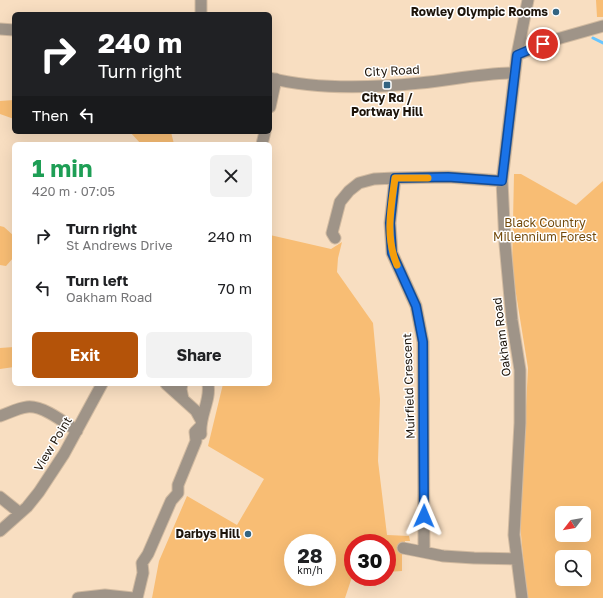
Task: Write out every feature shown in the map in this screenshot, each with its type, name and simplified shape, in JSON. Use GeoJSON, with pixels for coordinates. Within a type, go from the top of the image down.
{"type":"FeatureCollection","features":[{"type":"Feature","properties":{"kind":"street"},"geometry":{"type":"LineString","coordinates":[[201,0],[201,12]]}},
{"type":"Feature","properties":{"kind":"street","name":"Oakham Road"},"geometry":{"type":"LineString","coordinates":[[522,598],[514,535],[520,423],[520,370],[512,320],[502,181],[514,73],[528,0]]}},
{"type":"Feature","properties":{"kind":"street"},"geometry":{"type":"LineString","coordinates":[[517,55],[557,38],[603,26]]}},
{"type":"Feature","properties":{"kind":"street"},"geometry":{"type":"LineString","coordinates":[[0,29],[12,30]]}},
{"type":"Feature","properties":{"kind":"street","name":"City Road"},"geometry":{"type":"LineString","coordinates":[[273,79],[302,84],[377,86],[418,84],[494,73],[514,73]]}},
{"type":"Feature","properties":{"kind":"street"},"geometry":{"type":"LineString","coordinates":[[335,238],[332,233],[340,202],[349,191],[359,183],[374,179],[448,177],[502,181]]}},
{"type":"Feature","properties":{"kind":"street","name":"Muirfield Crescent"},"geometry":{"type":"LineString","coordinates":[[395,178],[390,223],[392,253],[416,306],[423,342],[424,551]]}},
{"type":"Feature","properties":{"kind":"street","name":"View Point"},"geometry":{"type":"LineString","coordinates":[[0,531],[20,513],[39,492],[77,431],[101,386]]}},
{"type":"Feature","properties":{"kind":"street"},"geometry":{"type":"LineString","coordinates":[[168,386],[196,411],[200,424]]}},
{"type":"Feature","properties":{"kind":"street"},"geometry":{"type":"LineString","coordinates":[[182,386],[181,389],[186,401]]}},
{"type":"Feature","properties":{"kind":"street"},"geometry":{"type":"LineString","coordinates":[[186,401],[202,404],[208,388]]}},
{"type":"Feature","properties":{"kind":"street"},"geometry":{"type":"LineString","coordinates":[[137,598],[143,573],[142,563],[148,554],[171,501],[172,490],[178,485],[196,441],[195,432],[200,424],[208,388]]}},
{"type":"Feature","properties":{"kind":"street"},"geometry":{"type":"LineString","coordinates":[[0,416],[25,408],[37,408],[58,418],[77,431]]}},
{"type":"Feature","properties":{"kind":"street"},"geometry":{"type":"LineString","coordinates":[[0,497],[20,513]]}},
{"type":"Feature","properties":{"kind":"street"},"geometry":{"type":"LineString","coordinates":[[403,548],[424,551],[442,556],[517,559]]}},
{"type":"Feature","properties":{"kind":"street"},"geometry":{"type":"LineString","coordinates":[[78,598],[105,595],[133,598]]}},
{"type":"Feature","properties":{"kind":"green space"},"geometry":{"type":"Polygon","coordinates":[[[596,0],[603,0],[603,17],[597,17],[596,0]]]}},
{"type":"Feature","properties":{"kind":"green space"},"geometry":{"type":"Polygon","coordinates":[[[12,100],[12,118],[0,114],[0,101],[12,100]]]}},
{"type":"Feature","properties":{"kind":"green space"},"geometry":{"type":"Polygon","coordinates":[[[132,134],[172,134],[174,142],[139,142],[132,134]]]}},
{"type":"Feature","properties":{"kind":"green space","name":"Black Country Millennium Forest"},"geometry":{"type":"Polygon","coordinates":[[[514,174],[521,174],[576,205],[603,181],[603,598],[527,598],[520,524],[528,368],[512,269],[514,174]]]}},
{"type":"Feature","properties":{"kind":"green space"},"geometry":{"type":"Polygon","coordinates":[[[0,226],[4,227],[12,234],[12,259],[6,266],[0,265],[0,226]]]}},
{"type":"Feature","properties":{"kind":"green space"},"geometry":{"type":"Polygon","coordinates":[[[272,235],[331,249],[342,242],[338,258],[337,272],[373,323],[380,399],[378,461],[387,534],[344,534],[344,586],[349,586],[345,598],[152,598],[159,561],[187,496],[237,525],[264,479],[208,446],[223,386],[272,386],[272,235]]]}},
{"type":"Feature","properties":{"kind":"green space"},"geometry":{"type":"Polygon","coordinates":[[[12,347],[12,367],[0,369],[0,348],[12,347]]]}},
{"type":"Feature","properties":{"kind":"green space"},"geometry":{"type":"Polygon","coordinates":[[[396,535],[409,536],[410,541],[405,541],[402,555],[402,571],[396,571],[396,535]]]}},
{"type":"Feature","properties":{"kind":"waterway"},"geometry":{"type":"LineString","coordinates":[[593,38],[603,43]]}},
{"type":"Feature","properties":{"kind":"slow traffic"},"geometry":{"type":"LineString","coordinates":[[397,265],[392,253],[390,241],[390,223],[395,178],[428,178]]}},
{"type":"Feature","properties":{"kind":"place","name":"Rowley Olympic Rooms"},"geometry":{"type":"Point","coordinates":[556,12]}},
{"type":"Feature","properties":{"kind":"place","name":"City Rd / Portway Hill"},"geometry":{"type":"Point","coordinates":[387,85]}},
{"type":"Feature","properties":{"kind":"place","name":"Darbys Hill"},"geometry":{"type":"Point","coordinates":[248,534]}},
{"type":"Feature","properties":{"kind":"route"},"geometry":{"type":"LineString","coordinates":[[424,516],[425,446],[423,342],[416,306],[392,253],[390,223],[395,178],[448,177],[502,181],[517,55],[543,44]]}}]}
